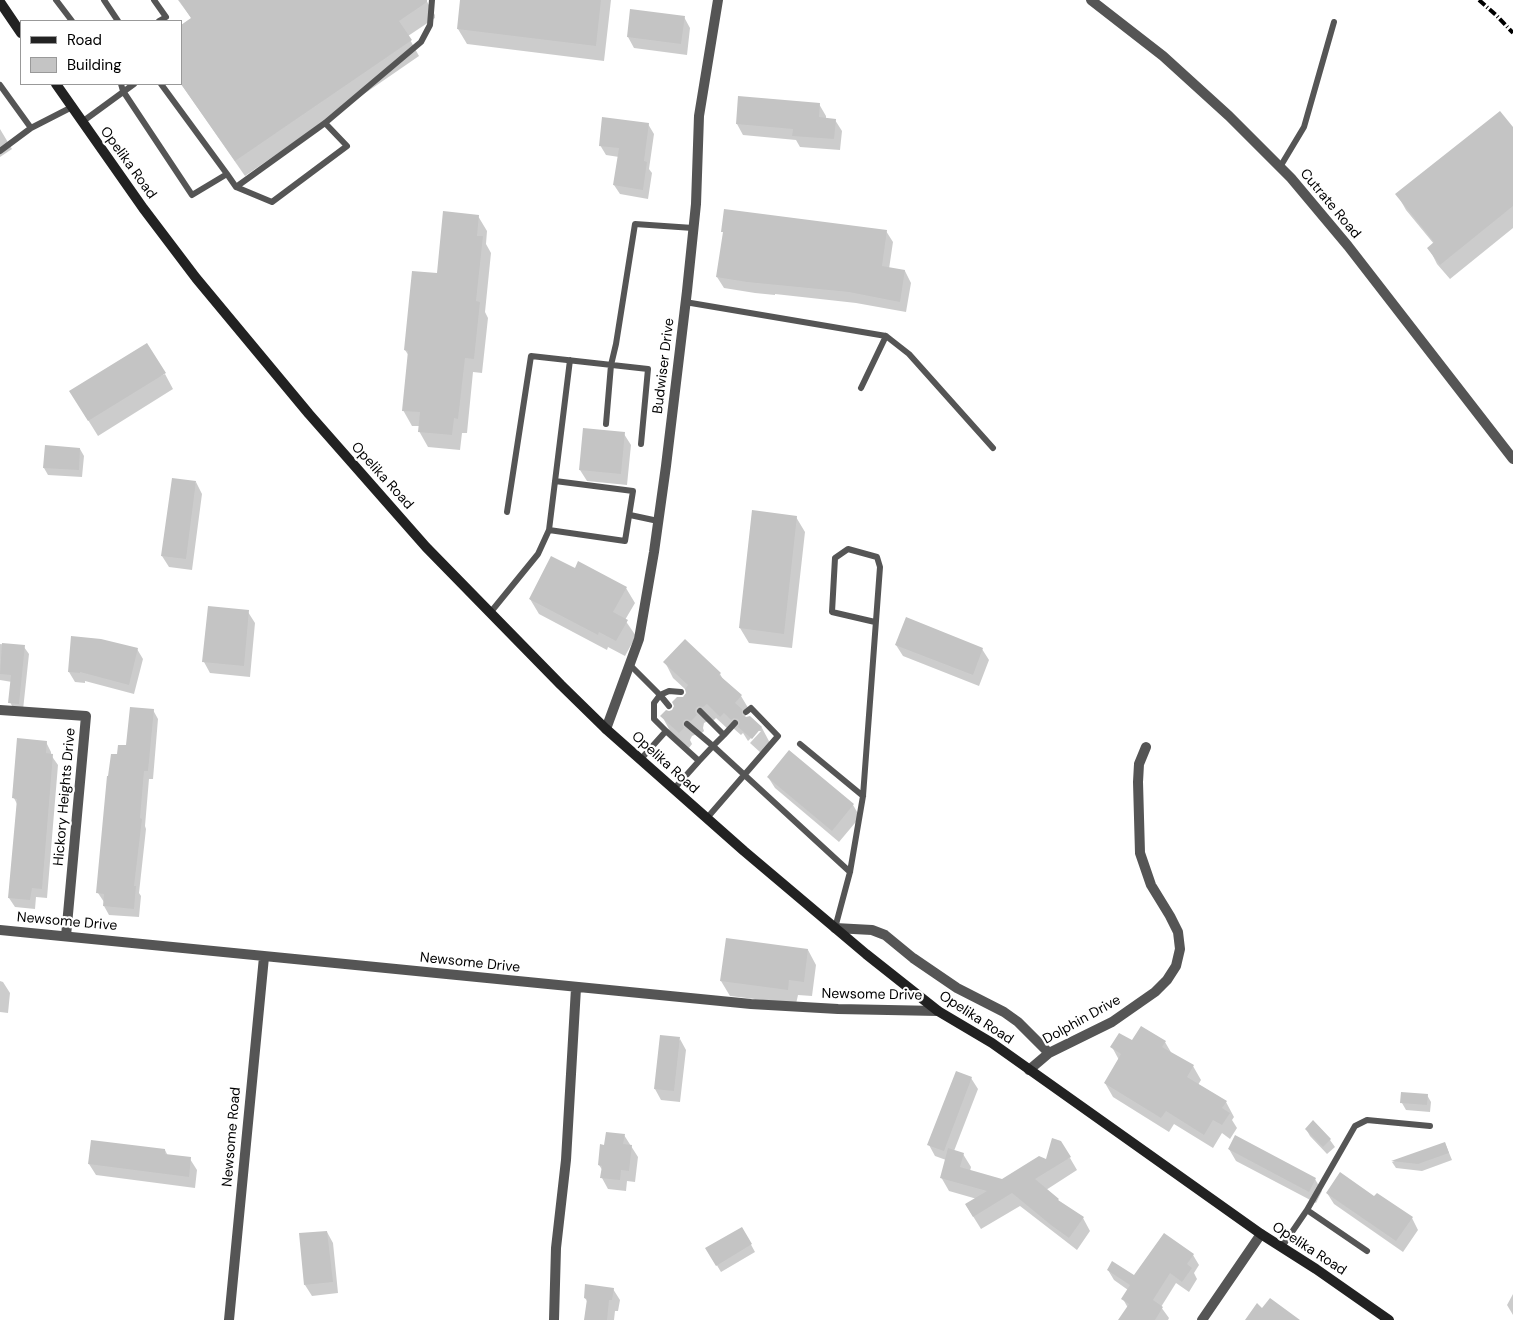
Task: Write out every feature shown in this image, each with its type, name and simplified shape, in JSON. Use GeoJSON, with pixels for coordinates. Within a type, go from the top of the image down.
{"type":"FeatureCollection","features":[{"type":"Feature","properties":{"kind":"main road"},"geometry":{"type":"LineString","coordinates":[[0,2],[20,32]]}},
{"type":"Feature","properties":{"kind":"main road","name":"Opelika Road"},"geometry":{"type":"LineString","coordinates":[[57,85],[155,224],[252,347],[309,414],[426,547],[490,613],[640,760],[835,928],[938,1011],[992,1043],[1281,1248],[1316,1269],[1389,1320]]}},
{"type":"Feature","properties":{"kind":"street","name":"Budwiser Drive"},"geometry":{"type":"LineString","coordinates":[[606,728],[639,639],[658,521],[686,302],[696,204],[700,116],[718,0]]}},
{"type":"Feature","properties":{"kind":"street","name":"Cutrate Road"},"geometry":{"type":"LineString","coordinates":[[1092,0],[1163,56],[1229,116],[1280,167],[1348,246],[1513,459]]}},
{"type":"Feature","properties":{"kind":"street","name":"Hickory Heights Drive"},"geometry":{"type":"LineString","coordinates":[[0,710],[86,716],[66,936]]}},
{"type":"Feature","properties":{"kind":"street","name":"Dolphin Drive"},"geometry":{"type":"LineString","coordinates":[[1029,1070],[1049,1053],[1112,1022],[1148,997],[1168,980],[1176,966],[1180,948],[1178,932],[1151,886],[1140,853],[1139,764],[1146,747]]}},
{"type":"Feature","properties":{"kind":"street"},"geometry":{"type":"LineString","coordinates":[[835,928],[872,930],[885,935],[913,958],[957,988],[1004,1012],[1018,1022],[1049,1053]]}},
{"type":"Feature","properties":{"kind":"street","name":"Newsome Drive"},"geometry":{"type":"LineString","coordinates":[[0,930],[751,1004],[838,1009],[938,1011]]}},
{"type":"Feature","properties":{"kind":"street","name":"Newsome Road"},"geometry":{"type":"LineString","coordinates":[[229,1320],[264,957]]}},
{"type":"Feature","properties":{"kind":"street"},"geometry":{"type":"LineString","coordinates":[[554,1320],[556,1248],[566,1160],[576,988]]}},
{"type":"Feature","properties":{"kind":"street"},"geometry":{"type":"LineString","coordinates":[[1202,1320],[1261,1234]]}},
{"type":"Feature","properties":{"kind":"lane"},"geometry":{"type":"LineString","coordinates":[[56,0],[71,20]]}},
{"type":"Feature","properties":{"kind":"lane"},"geometry":{"type":"LineString","coordinates":[[104,0],[117,20]]}},
{"type":"Feature","properties":{"kind":"lane"},"geometry":{"type":"LineString","coordinates":[[154,0],[166,17],[162,20]]}},
{"type":"Feature","properties":{"kind":"lane"},"geometry":{"type":"LineString","coordinates":[[236,187],[325,123],[420,42],[430,25],[432,0]]}},
{"type":"Feature","properties":{"kind":"lane"},"geometry":{"type":"LineString","coordinates":[[1280,167],[1304,127],[1334,22]]}},
{"type":"Feature","properties":{"kind":"lane"},"geometry":{"type":"LineString","coordinates":[[0,85],[31,128]]}},
{"type":"Feature","properties":{"kind":"lane"},"geometry":{"type":"LineString","coordinates":[[162,85],[236,187],[272,202],[347,146],[325,123]]}},
{"type":"Feature","properties":{"kind":"lane"},"geometry":{"type":"LineString","coordinates":[[82,122],[122,87],[192,195],[227,174]]}},
{"type":"Feature","properties":{"kind":"lane"},"geometry":{"type":"LineString","coordinates":[[0,151],[31,128],[72,107]]}},
{"type":"Feature","properties":{"kind":"lane"},"geometry":{"type":"LineString","coordinates":[[606,424],[611,365],[616,344],[634,224],[693,228]]}},
{"type":"Feature","properties":{"kind":"lane"},"geometry":{"type":"LineString","coordinates":[[686,302],[886,336],[908,354],[993,448]]}},
{"type":"Feature","properties":{"kind":"lane"},"geometry":{"type":"LineString","coordinates":[[861,388],[886,336]]}},
{"type":"Feature","properties":{"kind":"lane"},"geometry":{"type":"LineString","coordinates":[[507,512],[531,356],[648,370],[641,444]]}},
{"type":"Feature","properties":{"kind":"lane"},"geometry":{"type":"LineString","coordinates":[[490,613],[538,554],[549,530],[570,360]]}},
{"type":"Feature","properties":{"kind":"lane"},"geometry":{"type":"LineString","coordinates":[[549,530],[625,541],[633,491],[555,481]]}},
{"type":"Feature","properties":{"kind":"lane"},"geometry":{"type":"LineString","coordinates":[[630,515],[658,521]]}},
{"type":"Feature","properties":{"kind":"lane"},"geometry":{"type":"LineString","coordinates":[[835,928],[850,872],[863,796],[880,567],[877,557],[848,549],[835,558],[832,612],[875,622]]}},
{"type":"Feature","properties":{"kind":"lane"},"geometry":{"type":"LineString","coordinates":[[630,665],[669,706]]}},
{"type":"Feature","properties":{"kind":"lane"},"geometry":{"type":"LineString","coordinates":[[681,692],[669,691],[660,695],[654,703],[654,719],[699,761]]}},
{"type":"Feature","properties":{"kind":"lane"},"geometry":{"type":"LineString","coordinates":[[707,818],[778,736],[751,708],[746,712]]}},
{"type":"Feature","properties":{"kind":"lane"},"geometry":{"type":"LineString","coordinates":[[700,711],[724,735]]}},
{"type":"Feature","properties":{"kind":"lane"},"geometry":{"type":"LineString","coordinates":[[673,790],[735,723]]}},
{"type":"Feature","properties":{"kind":"lane"},"geometry":{"type":"LineString","coordinates":[[687,724],[850,872]]}},
{"type":"Feature","properties":{"kind":"lane"},"geometry":{"type":"LineString","coordinates":[[640,760],[666,731]]}},
{"type":"Feature","properties":{"kind":"lane"},"geometry":{"type":"LineString","coordinates":[[800,744],[863,796]]}},
{"type":"Feature","properties":{"kind":"lane"},"geometry":{"type":"LineString","coordinates":[[1281,1248],[1307,1210],[1355,1126],[1367,1120],[1430,1126]]}},
{"type":"Feature","properties":{"kind":"lane"},"geometry":{"type":"LineString","coordinates":[[1307,1210],[1367,1251]]}},
{"type":"Feature","properties":{"kind":"building"},"geometry":{"type":"Polygon","coordinates":[[[179,0],[427,0],[427,2],[399,21],[412,40],[235,161],[182,85],[182,24],[191,18],[179,0]]]}},
{"type":"Feature","properties":{"kind":"building"},"geometry":{"type":"Polygon","coordinates":[[[460,0],[601,0],[596,46],[457,29],[460,0]]]}},
{"type":"Feature","properties":{"kind":"building"},"geometry":{"type":"Polygon","coordinates":[[[630,9],[685,16],[681,44],[627,37],[630,9]]]}},
{"type":"Feature","properties":{"kind":"building"},"geometry":{"type":"Polygon","coordinates":[[[738,96],[820,103],[819,117],[836,119],[834,139],[792,136],[793,129],[736,124],[738,96]]]}},
{"type":"Feature","properties":{"kind":"building"},"geometry":{"type":"Polygon","coordinates":[[[1500,111],[1513,127],[1513,206],[1440,265],[1427,248],[1434,242],[1395,194],[1500,111]]]}},
{"type":"Feature","properties":{"kind":"building"},"geometry":{"type":"Polygon","coordinates":[[[602,117],[649,123],[644,161],[647,162],[643,190],[613,185],[619,148],[599,146],[602,117]]]}},
{"type":"Feature","properties":{"kind":"building"},"geometry":{"type":"Polygon","coordinates":[[[724,209],[887,230],[882,266],[905,270],[900,302],[849,292],[716,277],[723,232],[721,232],[724,209]]]}},
{"type":"Feature","properties":{"kind":"building"},"geometry":{"type":"Polygon","coordinates":[[[443,211],[479,215],[477,236],[483,236],[476,301],[480,302],[474,359],[465,358],[458,419],[454,418],[452,435],[418,432],[420,412],[402,411],[408,351],[404,350],[412,271],[437,273],[443,211]]]}},
{"type":"Feature","properties":{"kind":"building"},"geometry":{"type":"Polygon","coordinates":[[[147,343],[166,373],[88,421],[69,391],[147,343]]]}},
{"type":"Feature","properties":{"kind":"building"},"geometry":{"type":"Polygon","coordinates":[[[583,428],[625,432],[621,474],[579,470],[583,428]]]}},
{"type":"Feature","properties":{"kind":"building"},"geometry":{"type":"Polygon","coordinates":[[[45,445],[80,448],[79,470],[43,468],[45,445]]]}},
{"type":"Feature","properties":{"kind":"building"},"geometry":{"type":"Polygon","coordinates":[[[172,478],[196,481],[186,559],[161,556],[172,478]]]}},
{"type":"Feature","properties":{"kind":"building"},"geometry":{"type":"Polygon","coordinates":[[[752,510],[797,516],[784,634],[739,628],[752,510]]]}},
{"type":"Feature","properties":{"kind":"building"},"geometry":{"type":"Polygon","coordinates":[[[551,556],[575,568],[578,561],[627,587],[613,612],[628,620],[616,641],[599,632],[598,635],[529,599],[551,556]]]}},
{"type":"Feature","properties":{"kind":"building"},"geometry":{"type":"Polygon","coordinates":[[[208,606],[249,610],[244,666],[202,662],[208,606]]]}},
{"type":"Feature","properties":{"kind":"building"},"geometry":{"type":"Polygon","coordinates":[[[906,617],[983,648],[973,675],[895,645],[906,617]]]}},
{"type":"Feature","properties":{"kind":"building"},"geometry":{"type":"Polygon","coordinates":[[[71,636],[101,639],[138,648],[129,685],[80,672],[68,672],[71,636]]]}},
{"type":"Feature","properties":{"kind":"building"},"geometry":{"type":"Polygon","coordinates":[[[685,639],[721,673],[719,675],[742,695],[735,703],[742,709],[742,715],[750,716],[762,727],[752,739],[738,727],[740,722],[738,719],[734,718],[731,720],[724,713],[720,717],[707,704],[696,708],[695,712],[697,715],[691,721],[684,720],[682,724],[684,728],[679,733],[660,716],[666,710],[672,710],[674,706],[672,702],[677,697],[683,697],[686,693],[685,689],[688,685],[663,662],[685,639]]]}},
{"type":"Feature","properties":{"kind":"building"},"geometry":{"type":"Polygon","coordinates":[[[2,643],[25,645],[19,704],[8,703],[11,675],[0,674],[2,643]]]}},
{"type":"Feature","properties":{"kind":"building"},"geometry":{"type":"Polygon","coordinates":[[[130,707],[154,709],[148,771],[144,771],[140,818],[142,819],[134,886],[136,886],[134,909],[103,906],[104,894],[96,893],[107,776],[111,754],[117,754],[118,745],[126,745],[130,707]]]}},
{"type":"Feature","properties":{"kind":"building"},"geometry":{"type":"Polygon","coordinates":[[[17,738],[47,741],[46,753],[53,754],[42,889],[32,888],[30,900],[8,898],[17,799],[12,798],[17,738]]]}},
{"type":"Feature","properties":{"kind":"building"},"geometry":{"type":"Polygon","coordinates":[[[789,750],[854,804],[832,831],[767,777],[789,750]]]}},
{"type":"Feature","properties":{"kind":"building"},"geometry":{"type":"Polygon","coordinates":[[[726,938],[808,949],[804,982],[789,980],[788,990],[720,981],[726,938]]]}},
{"type":"Feature","properties":{"kind":"building"},"geometry":{"type":"Polygon","coordinates":[[[1141,1026],[1166,1041],[1162,1047],[1194,1065],[1187,1077],[1227,1101],[1222,1108],[1230,1113],[1222,1125],[1213,1120],[1204,1135],[1166,1111],[1161,1118],[1104,1083],[1121,1054],[1110,1047],[1119,1033],[1132,1040],[1141,1026]]]}},
{"type":"Feature","properties":{"kind":"building"},"geometry":{"type":"Polygon","coordinates":[[[660,1035],[680,1037],[674,1091],[654,1089],[660,1035]]]}},
{"type":"Feature","properties":{"kind":"building"},"geometry":{"type":"Polygon","coordinates":[[[956,1071],[972,1077],[944,1151],[927,1145],[956,1071]]]}},
{"type":"Feature","properties":{"kind":"building"},"geometry":{"type":"Polygon","coordinates":[[[1401,1092],[1428,1094],[1427,1105],[1400,1103],[1401,1092]]]}},
{"type":"Feature","properties":{"kind":"building"},"geometry":{"type":"Polygon","coordinates":[[[1313,1120],[1331,1139],[1323,1147],[1305,1129],[1313,1120]]]}},
{"type":"Feature","properties":{"kind":"building"},"geometry":{"type":"Polygon","coordinates":[[[606,1132],[625,1134],[623,1144],[632,1145],[629,1171],[621,1170],[620,1180],[600,1178],[602,1166],[598,1165],[600,1144],[604,1145],[606,1132]]]}},
{"type":"Feature","properties":{"kind":"building"},"geometry":{"type":"Polygon","coordinates":[[[1235,1135],[1316,1178],[1309,1192],[1228,1149],[1235,1135]]]}},
{"type":"Feature","properties":{"kind":"building"},"geometry":{"type":"Polygon","coordinates":[[[1052,1138],[1061,1141],[1071,1157],[1035,1179],[1058,1200],[1084,1217],[1069,1238],[1012,1193],[973,1217],[965,1204],[987,1191],[940,1178],[948,1148],[964,1153],[960,1167],[1002,1179],[1039,1156],[1046,1159],[1052,1138]]]}},
{"type":"Feature","properties":{"kind":"building"},"geometry":{"type":"Polygon","coordinates":[[[91,1140],[165,1149],[165,1154],[191,1157],[189,1177],[88,1164],[91,1140]]]}},
{"type":"Feature","properties":{"kind":"building"},"geometry":{"type":"Polygon","coordinates":[[[1445,1142],[1449,1153],[1418,1164],[1391,1161],[1445,1142]]]}},
{"type":"Feature","properties":{"kind":"building"},"geometry":{"type":"Polygon","coordinates":[[[1340,1172],[1374,1196],[1377,1193],[1413,1217],[1396,1241],[1326,1193],[1340,1172]]]}},
{"type":"Feature","properties":{"kind":"building"},"geometry":{"type":"Polygon","coordinates":[[[742,1227],[752,1244],[716,1266],[705,1248],[742,1227]]]}},
{"type":"Feature","properties":{"kind":"building"},"geometry":{"type":"Polygon","coordinates":[[[327,1231],[333,1282],[304,1285],[299,1233],[327,1231]]]}},
{"type":"Feature","properties":{"kind":"building"},"geometry":{"type":"Polygon","coordinates":[[[1164,1233],[1194,1254],[1187,1264],[1192,1268],[1182,1282],[1170,1273],[1153,1300],[1163,1307],[1155,1320],[1118,1320],[1129,1304],[1121,1299],[1130,1285],[1107,1270],[1112,1261],[1134,1275],[1164,1233]]]}},
{"type":"Feature","properties":{"kind":"building"},"geometry":{"type":"Polygon","coordinates":[[[585,1284],[614,1288],[612,1300],[609,1300],[607,1320],[584,1320],[587,1299],[584,1298],[585,1284]]]}},
{"type":"Feature","properties":{"kind":"building"},"geometry":{"type":"Polygon","coordinates":[[[1270,1298],[1300,1320],[1245,1320],[1257,1303],[1262,1308],[1270,1298]]]}},
{"type":"Feature","properties":{"kind":"railway"},"geometry":{"type":"LineString","coordinates":[[1479,0],[1513,33]]}}]}
